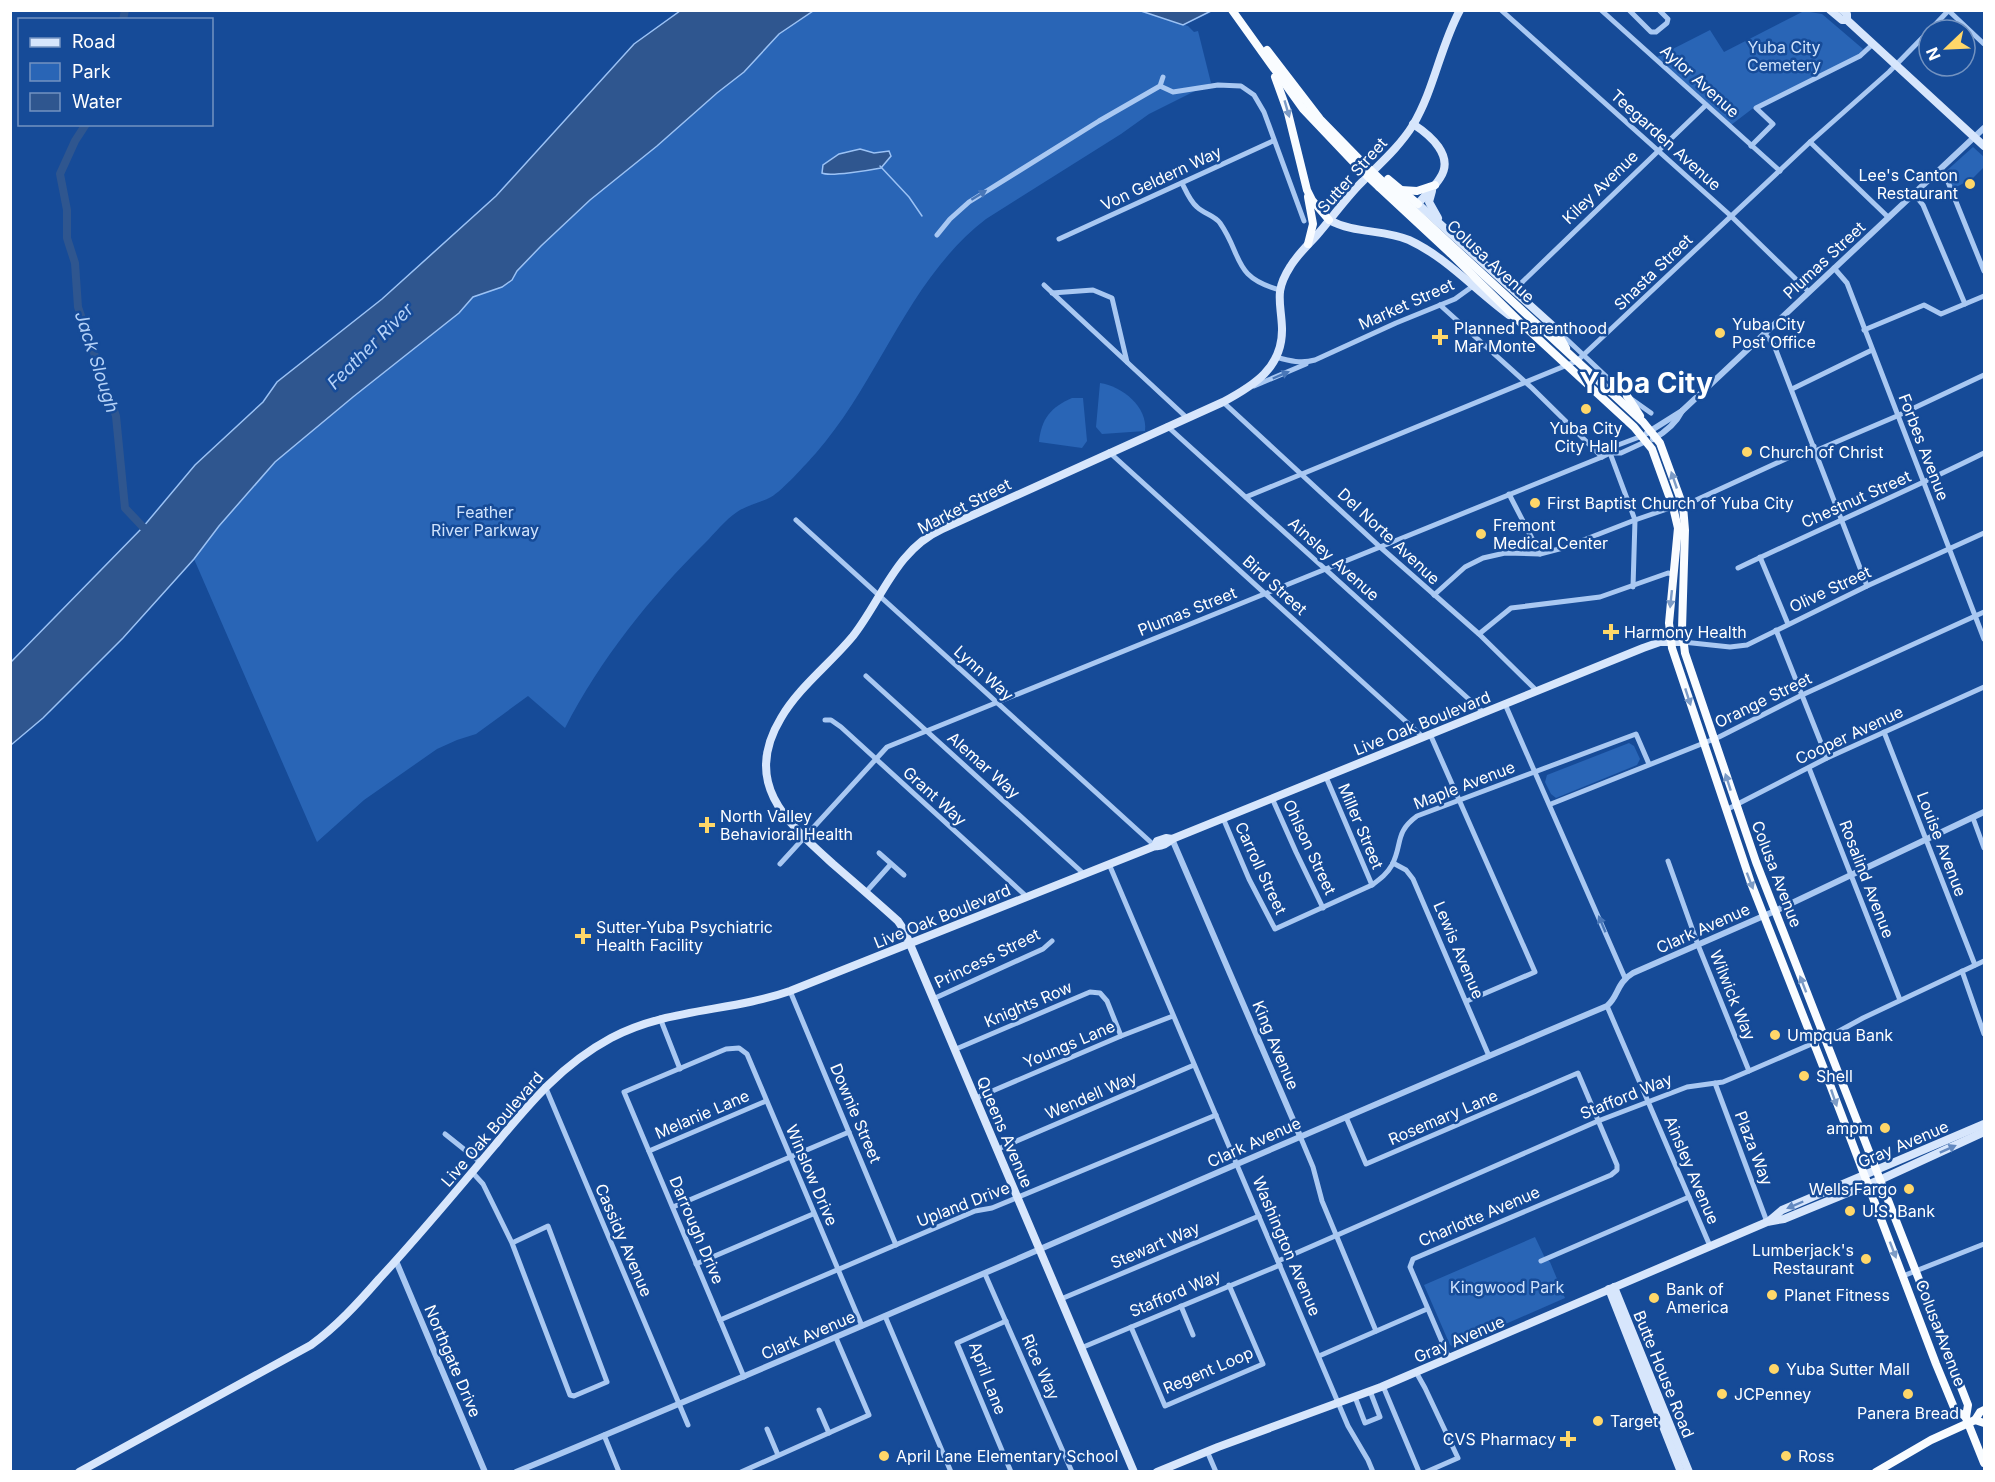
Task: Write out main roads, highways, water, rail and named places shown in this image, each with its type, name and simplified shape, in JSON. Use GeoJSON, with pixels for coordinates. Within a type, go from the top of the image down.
{"type":"FeatureCollection","features":[{"type":"Feature","properties":{"kind":"highway"},"geometry":{"type":"LineString","coordinates":[[1232,10],[1261,46]]}},
{"type":"Feature","properties":{"kind":"highway"},"geometry":{"type":"LineString","coordinates":[[1239,10],[1261,46]]}},
{"type":"Feature","properties":{"kind":"highway","name":"Colusa Avenue"},"geometry":{"type":"LineString","coordinates":[[1261,46],[1264,55],[1314,121],[1567,351],[1581,359],[1654,434],[1668,462],[1685,537],[1683,642],[1735,805],[1974,1421]]}},
{"type":"Feature","properties":{"kind":"highway","name":"Colusa Avenue"},"geometry":{"type":"LineString","coordinates":[[1261,46],[1312,109],[1362,163]]}},
{"type":"Feature","properties":{"kind":"highway"},"geometry":{"type":"LineString","coordinates":[[1264,55],[1286,103],[1307,190],[1313,224],[1308,244]]}},
{"type":"Feature","properties":{"kind":"highway"},"geometry":{"type":"LineString","coordinates":[[1383,182],[1400,189],[1417,191],[1435,185]]}},
{"type":"Feature","properties":{"kind":"highway","name":"Colusa Avenue"},"geometry":{"type":"LineString","coordinates":[[1383,182],[1522,324],[1645,438],[1655,455],[1678,507],[1678,534],[1669,623],[1670,641],[1703,744],[1764,916],[1955,1410],[1974,1421]]}},
{"type":"Feature","properties":{"kind":"highway"},"geometry":{"type":"LineString","coordinates":[[1400,189],[1418,204]]}},
{"type":"Feature","properties":{"kind":"highway"},"geometry":{"type":"LineString","coordinates":[[1307,190],[1312,201],[1329,219]]}},
{"type":"Feature","properties":{"kind":"highway"},"geometry":{"type":"LineString","coordinates":[[1554,327],[1567,351]]}},
{"type":"Feature","properties":{"kind":"highway"},"geometry":{"type":"LineString","coordinates":[[1627,396],[1643,422]]}},
{"type":"Feature","properties":{"kind":"highway"},"geometry":{"type":"LineString","coordinates":[[1674,574],[1683,582]]}},
{"type":"Feature","properties":{"kind":"highway"},"geometry":{"type":"LineString","coordinates":[[1876,1472],[1921,1445],[1974,1421],[1984,1410]]}},
{"type":"Feature","properties":{"kind":"highway"},"geometry":{"type":"LineString","coordinates":[[1974,1421],[1984,1463]]}},
{"type":"Feature","properties":{"kind":"main road","name":"Sutter Street"},"geometry":{"type":"LineString","coordinates":[[1276,357],[1282,329],[1279,306],[1280,290],[1285,276],[1292,263],[1329,219],[1394,150],[1413,124],[1426,96],[1449,29],[1460,10]]}},
{"type":"Feature","properties":{"kind":"main road"},"geometry":{"type":"LineString","coordinates":[[1830,10],[1842,20],[1847,20],[1984,146]]}},
{"type":"Feature","properties":{"kind":"main road"},"geometry":{"type":"LineString","coordinates":[[1842,10],[1847,20]]}},
{"type":"Feature","properties":{"kind":"main road"},"geometry":{"type":"LineString","coordinates":[[1413,124],[1436,143],[1443,154],[1445,167],[1429,197],[1429,202],[1442,225]]}},
{"type":"Feature","properties":{"kind":"main road"},"geometry":{"type":"LineString","coordinates":[[1418,204],[1435,185]]}},
{"type":"Feature","properties":{"kind":"main road","name":"Colusa Avenue"},"geometry":{"type":"LineString","coordinates":[[1418,204],[1554,327]]}},
{"type":"Feature","properties":{"kind":"main road"},"geometry":{"type":"LineString","coordinates":[[1329,219],[1353,230],[1409,240],[1438,259],[1522,324]]}},
{"type":"Feature","properties":{"kind":"main road","name":"Market Street"},"geometry":{"type":"LineString","coordinates":[[804,837],[784,816],[771,791],[767,760],[771,738],[789,707],[854,635],[908,552],[938,530],[1247,389],[1267,372],[1276,357]]}},
{"type":"Feature","properties":{"kind":"main road","name":"Live Oak Boulevard"},"geometry":{"type":"LineString","coordinates":[[79,1472],[311,1345],[343,1319],[396,1261],[545,1086],[570,1064],[601,1043],[660,1018],[757,1001],[790,991],[1155,846],[1157,841],[1172,839],[1654,643],[1683,642]]}},
{"type":"Feature","properties":{"kind":"main road","name":"Queens Avenue"},"geometry":{"type":"LineString","coordinates":[[804,837],[898,921],[904,930],[1134,1472]]}},
{"type":"Feature","properties":{"kind":"main road","name":"Gray Avenue"},"geometry":{"type":"LineString","coordinates":[[1767,1222],[1782,1210],[1984,1124]]}},
{"type":"Feature","properties":{"kind":"main road","name":"Gray Avenue"},"geometry":{"type":"LineString","coordinates":[[1157,1472],[1207,1451],[1383,1386],[1767,1222],[1784,1219],[1880,1180],[1984,1132]]}},
{"type":"Feature","properties":{"kind":"main road","name":"Butte House Road"},"geometry":{"type":"LineString","coordinates":[[1611,1288],[1681,1472]]}},
{"type":"Feature","properties":{"kind":"main road","name":"Butte House Road"},"geometry":{"type":"LineString","coordinates":[[1611,1288],[1689,1472]]}},
{"type":"Feature","properties":{"kind":"water","name":"Feather River"},"geometry":{"type":"Polygon","coordinates":[[[680,11],[813,11],[779,34],[744,72],[590,200],[541,246],[517,271],[512,280],[502,287],[473,297],[459,313],[275,462],[219,526],[194,559],[123,638],[43,718],[11,745],[11,662],[143,527],[195,465],[263,402],[277,382],[382,299],[496,196],[634,44],[680,11]]]}},
{"type":"Feature","properties":{"kind":"water"},"geometry":{"type":"Polygon","coordinates":[[[1141,11],[1211,11],[1183,25],[1141,11]]]}},
{"type":"Feature","properties":{"kind":"water"},"geometry":{"type":"Polygon","coordinates":[[[860,149],[874,153],[889,151],[891,156],[881,168],[841,174],[822,173],[823,165],[839,154],[860,149]]]}},
{"type":"Feature","properties":{"kind":"waterway","name":"Jack Slough"},"geometry":{"type":"LineString","coordinates":[[123,18],[125,10]]}},
{"type":"Feature","properties":{"kind":"waterway","name":"Jack Slough"},"geometry":{"type":"LineString","coordinates":[[85,126],[60,174],[67,210],[67,238],[75,263],[78,307],[116,416],[125,508],[143,527]]}},
{"type":"Feature","properties":{"kind":"waterway"},"geometry":{"type":"LineString","coordinates":[[880,166],[909,197],[922,216]]}},
{"type":"Feature","properties":{"kind":"place","name":"Lee's Canton Restaurant"},"geometry":{"type":"Point","coordinates":[1970,184]}},
{"type":"Feature","properties":{"kind":"place","name":"Yuba City Post Office"},"geometry":{"type":"Point","coordinates":[1720,333]}},
{"type":"Feature","properties":{"kind":"place","name":"Planned Parenthood Mar Monte"},"geometry":{"type":"Point","coordinates":[1440,337]}},
{"type":"Feature","properties":{"kind":"place","name":"Yuba City City Hall"},"geometry":{"type":"Point","coordinates":[1586,409]}},
{"type":"Feature","properties":{"kind":"place","name":"Church of Christ"},"geometry":{"type":"Point","coordinates":[1747,452]}},
{"type":"Feature","properties":{"kind":"place","name":"First Baptist Church of Yuba City"},"geometry":{"type":"Point","coordinates":[1535,503]}},
{"type":"Feature","properties":{"kind":"place","name":"Fremont Medical Center"},"geometry":{"type":"Point","coordinates":[1481,534]}},
{"type":"Feature","properties":{"kind":"place","name":"Harmony Health"},"geometry":{"type":"Point","coordinates":[1611,632]}},
{"type":"Feature","properties":{"kind":"place","name":"North Valley Behavioral Health"},"geometry":{"type":"Point","coordinates":[707,825]}},
{"type":"Feature","properties":{"kind":"place","name":"Sutter-Yuba Psychiatric Health Facility"},"geometry":{"type":"Point","coordinates":[583,936]}},
{"type":"Feature","properties":{"kind":"place","name":"Umpqua Bank"},"geometry":{"type":"Point","coordinates":[1775,1035]}},
{"type":"Feature","properties":{"kind":"place","name":"Shell"},"geometry":{"type":"Point","coordinates":[1804,1076]}},
{"type":"Feature","properties":{"kind":"place","name":"ampm"},"geometry":{"type":"Point","coordinates":[1885,1128]}},
{"type":"Feature","properties":{"kind":"place","name":"Wells Fargo"},"geometry":{"type":"Point","coordinates":[1909,1189]}},
{"type":"Feature","properties":{"kind":"place","name":"U.S. Bank"},"geometry":{"type":"Point","coordinates":[1850,1211]}},
{"type":"Feature","properties":{"kind":"place","name":"Lumberjack's Restaurant"},"geometry":{"type":"Point","coordinates":[1866,1259]}},
{"type":"Feature","properties":{"kind":"place","name":"Planet Fitness"},"geometry":{"type":"Point","coordinates":[1772,1295]}},
{"type":"Feature","properties":{"kind":"place","name":"Bank of America"},"geometry":{"type":"Point","coordinates":[1654,1298]}},
{"type":"Feature","properties":{"kind":"place","name":"Yuba Sutter Mall"},"geometry":{"type":"Point","coordinates":[1774,1369]}},
{"type":"Feature","properties":{"kind":"place","name":"JCPenney"},"geometry":{"type":"Point","coordinates":[1722,1394]}},
{"type":"Feature","properties":{"kind":"place","name":"Panera Bread"},"geometry":{"type":"Point","coordinates":[1908,1394]}},
{"type":"Feature","properties":{"kind":"place","name":"Target"},"geometry":{"type":"Point","coordinates":[1598,1421]}},
{"type":"Feature","properties":{"kind":"place","name":"CVS Pharmacy"},"geometry":{"type":"Point","coordinates":[1568,1439]}},
{"type":"Feature","properties":{"kind":"place","name":"April Lane Elementary School"},"geometry":{"type":"Point","coordinates":[884,1456]}},
{"type":"Feature","properties":{"kind":"place","name":"Ross"},"geometry":{"type":"Point","coordinates":[1786,1456]}},
{"type":"Feature","properties":{"kind":"district","name":"Yuba City"},"geometry":{"type":"Point","coordinates":[1646,383]}},
{"type":"Feature","properties":{"kind":"park label","name":"Yuba City Cemetery"},"geometry":{"type":"Point","coordinates":[1784,56]}},
{"type":"Feature","properties":{"kind":"park label","name":"Feather River Parkway"},"geometry":{"type":"Point","coordinates":[485,521]}},
{"type":"Feature","properties":{"kind":"park label","name":"Kingwood Park"},"geometry":{"type":"Point","coordinates":[1507,1287]}}]}
